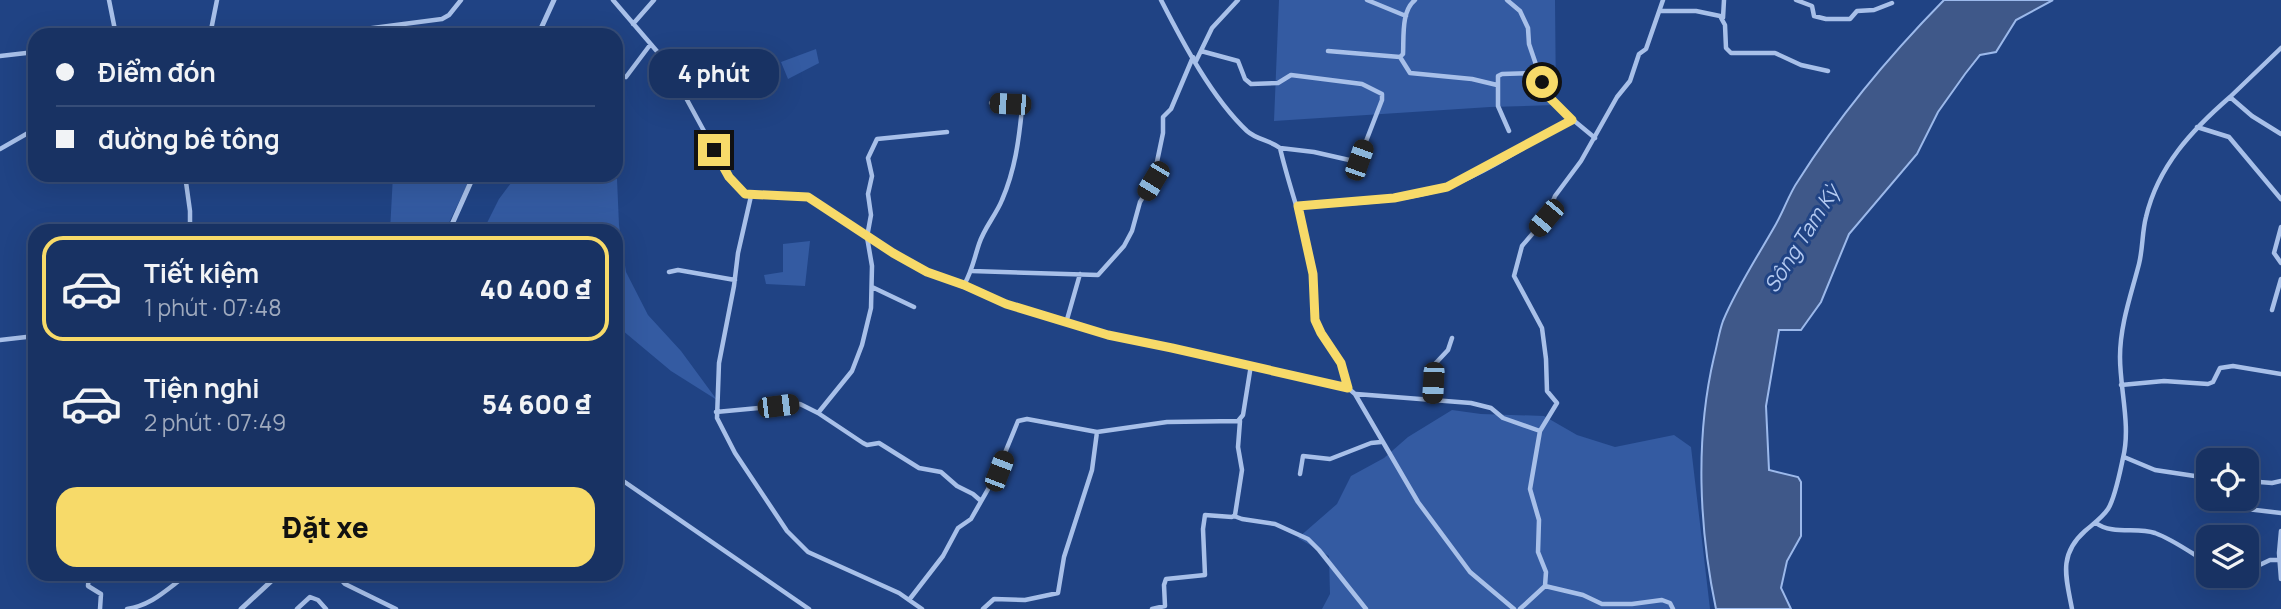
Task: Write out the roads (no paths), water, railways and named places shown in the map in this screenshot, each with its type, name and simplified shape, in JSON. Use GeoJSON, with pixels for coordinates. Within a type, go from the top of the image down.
{"type":"FeatureCollection","features":[{"type":"Feature","properties":{"kind":"street"},"geometry":{"type":"LineString","coordinates":[[109,0],[115,28]]}},
{"type":"Feature","properties":{"kind":"street"},"geometry":{"type":"LineString","coordinates":[[211,28],[216,0]]}},
{"type":"Feature","properties":{"kind":"street"},"geometry":{"type":"LineString","coordinates":[[373,28],[442,19],[449,15],[461,0]]}},
{"type":"Feature","properties":{"kind":"street"},"geometry":{"type":"LineString","coordinates":[[541,28],[554,0]]}},
{"type":"Feature","properties":{"kind":"street"},"geometry":{"type":"LineString","coordinates":[[613,0],[667,63],[729,177],[745,194],[808,197],[867,237],[927,272],[1006,304],[1108,335],[1348,388],[1356,394],[1381,442],[1418,502],[1469,572],[1514,609]]}},
{"type":"Feature","properties":{"kind":"street"},"geometry":{"type":"LineString","coordinates":[[633,24],[654,0]]}},
{"type":"Feature","properties":{"kind":"street"},"geometry":{"type":"LineString","coordinates":[[1161,0],[1194,59],[1248,132],[1280,148],[1358,162],[1382,94],[1362,84],[1291,75],[1278,83],[1251,84],[1245,79],[1238,61],[1201,51]]}},
{"type":"Feature","properties":{"kind":"street"},"geometry":{"type":"LineString","coordinates":[[972,271],[1098,275],[1124,246],[1132,231],[1140,202],[1153,181],[1163,133],[1163,117],[1171,109],[1212,28],[1238,0]]}},
{"type":"Feature","properties":{"kind":"street"},"geometry":{"type":"LineString","coordinates":[[1367,0],[1406,16]]}},
{"type":"Feature","properties":{"kind":"street"},"geometry":{"type":"LineString","coordinates":[[1400,57],[1403,54],[1406,16],[1410,4],[1415,0]]}},
{"type":"Feature","properties":{"kind":"street"},"geometry":{"type":"LineString","coordinates":[[1507,0],[1520,11],[1528,29],[1546,94],[1595,138]]}},
{"type":"Feature","properties":{"kind":"street"},"geometry":{"type":"LineString","coordinates":[[1520,609],[1545,586],[1546,572],[1538,552],[1539,520],[1530,489],[1540,431],[1557,402],[1547,391],[1542,328],[1514,276],[1522,246],[1546,218],[1555,196],[1595,138],[1617,97],[1630,81],[1639,54],[1646,49],[1663,0]]}},
{"type":"Feature","properties":{"kind":"street"},"geometry":{"type":"LineString","coordinates":[[1724,0],[1723,18],[1729,52],[1774,53],[1801,65],[1828,71]]}},
{"type":"Feature","properties":{"kind":"street"},"geometry":{"type":"LineString","coordinates":[[1796,0],[1812,6],[1815,16],[1826,19],[1850,19],[1857,11],[1874,10],[1892,3]]}},
{"type":"Feature","properties":{"kind":"street"},"geometry":{"type":"LineString","coordinates":[[1660,11],[1696,11],[1723,18]]}},
{"type":"Feature","properties":{"kind":"street"},"geometry":{"type":"LineString","coordinates":[[626,77],[650,45]]}},
{"type":"Feature","properties":{"kind":"street"},"geometry":{"type":"LineString","coordinates":[[2072,609],[2067,579],[2067,557],[2076,540],[2096,523],[2110,505],[2124,457],[2122,336],[2127,305],[2140,261],[2148,208],[2176,151],[2196,127],[2281,48]]}},
{"type":"Feature","properties":{"kind":"street"},"geometry":{"type":"LineString","coordinates":[[1328,51],[1400,57]]}},
{"type":"Feature","properties":{"kind":"street"},"geometry":{"type":"LineString","coordinates":[[0,55],[28,53]]}},
{"type":"Feature","properties":{"kind":"street"},"geometry":{"type":"LineString","coordinates":[[1400,57],[1410,73],[1464,78],[1497,85]]}},
{"type":"Feature","properties":{"kind":"street"},"geometry":{"type":"LineString","coordinates":[[1509,131],[1498,106],[1499,75],[1539,73]]}},
{"type":"Feature","properties":{"kind":"street"},"geometry":{"type":"LineString","coordinates":[[2230,97],[2252,116],[2281,134]]}},
{"type":"Feature","properties":{"kind":"street"},"geometry":{"type":"LineString","coordinates":[[964,285],[972,271],[979,243],[1001,203],[1014,169],[1017,150],[1022,108],[991,103]]}},
{"type":"Feature","properties":{"kind":"street"},"geometry":{"type":"LineString","coordinates":[[1298,206],[1381,199],[1447,187],[1572,120]]}},
{"type":"Feature","properties":{"kind":"street"},"geometry":{"type":"LineString","coordinates":[[2196,127],[2230,137],[2281,199]]}},
{"type":"Feature","properties":{"kind":"street"},"geometry":{"type":"LineString","coordinates":[[818,413],[852,372],[872,308],[867,237],[871,215],[868,194],[872,176],[868,158],[877,139],[947,132]]}},
{"type":"Feature","properties":{"kind":"street"},"geometry":{"type":"LineString","coordinates":[[0,149],[28,133]]}},
{"type":"Feature","properties":{"kind":"street"},"geometry":{"type":"LineString","coordinates":[[1280,148],[1290,188],[1298,206],[1313,274],[1315,320],[1341,363],[1348,388]]}},
{"type":"Feature","properties":{"kind":"street"},"geometry":{"type":"LineString","coordinates":[[186,182],[190,224]]}},
{"type":"Feature","properties":{"kind":"street"},"geometry":{"type":"LineString","coordinates":[[452,224],[471,182]]}},
{"type":"Feature","properties":{"kind":"street"},"geometry":{"type":"LineString","coordinates":[[751,196],[719,363],[716,412],[735,453],[788,531],[808,552],[899,593],[922,609]]}},
{"type":"Feature","properties":{"kind":"street"},"geometry":{"type":"LineString","coordinates":[[2281,227],[2274,253],[2281,263]]}},
{"type":"Feature","properties":{"kind":"street"},"geometry":{"type":"LineString","coordinates":[[669,272],[735,280]]}},
{"type":"Feature","properties":{"kind":"street"},"geometry":{"type":"LineString","coordinates":[[1066,323],[1080,274]]}},
{"type":"Feature","properties":{"kind":"street"},"geometry":{"type":"LineString","coordinates":[[2272,310],[2281,279]]}},
{"type":"Feature","properties":{"kind":"street"},"geometry":{"type":"LineString","coordinates":[[872,287],[914,307]]}},
{"type":"Feature","properties":{"kind":"street"},"geometry":{"type":"LineString","coordinates":[[0,340],[28,337]]}},
{"type":"Feature","properties":{"kind":"street"},"geometry":{"type":"LineString","coordinates":[[1432,401],[1434,365],[1448,350],[1452,338]]}},
{"type":"Feature","properties":{"kind":"street"},"geometry":{"type":"LineString","coordinates":[[1234,516],[1242,470],[1237,447],[1240,420],[1251,365]]}},
{"type":"Feature","properties":{"kind":"street"},"geometry":{"type":"LineString","coordinates":[[2121,385],[2164,382],[2208,384],[2213,382],[2220,368],[2229,366],[2281,374]]}},
{"type":"Feature","properties":{"kind":"street"},"geometry":{"type":"LineString","coordinates":[[1356,394],[1471,403],[1491,408],[1503,418],[1540,431]]}},
{"type":"Feature","properties":{"kind":"street"},"geometry":{"type":"LineString","coordinates":[[716,412],[800,404],[863,443],[879,443],[919,468],[941,472],[981,501]]}},
{"type":"Feature","properties":{"kind":"street"},"geometry":{"type":"LineString","coordinates":[[909,600],[943,556],[958,528],[971,519],[999,471],[1016,424],[1020,420],[1097,432],[1167,422],[1240,420]]}},
{"type":"Feature","properties":{"kind":"street"},"geometry":{"type":"LineString","coordinates":[[984,609],[994,599],[1025,600],[1058,593],[1064,557],[1092,470],[1097,432]]}},
{"type":"Feature","properties":{"kind":"street"},"geometry":{"type":"LineString","coordinates":[[1300,474],[1303,456],[1330,458],[1381,442]]}},
{"type":"Feature","properties":{"kind":"street"},"geometry":{"type":"LineString","coordinates":[[2124,457],[2155,470],[2196,476]]}},
{"type":"Feature","properties":{"kind":"street"},"geometry":{"type":"LineString","coordinates":[[623,481],[809,609]]}},
{"type":"Feature","properties":{"kind":"street"},"geometry":{"type":"LineString","coordinates":[[2259,482],[2281,481]]}},
{"type":"Feature","properties":{"kind":"street"},"geometry":{"type":"LineString","coordinates":[[2259,510],[2281,513]]}},
{"type":"Feature","properties":{"kind":"street"},"geometry":{"type":"LineString","coordinates":[[1152,609],[1165,608],[1165,580],[1205,575],[1202,529],[1205,515],[1234,516],[1275,524],[1308,539],[1367,609]]}},
{"type":"Feature","properties":{"kind":"street"},"geometry":{"type":"LineString","coordinates":[[2096,523],[2104,528],[2153,533],[2196,556]]}},
{"type":"Feature","properties":{"kind":"street"},"geometry":{"type":"LineString","coordinates":[[2281,531],[2281,579]]}},
{"type":"Feature","properties":{"kind":"street"},"geometry":{"type":"LineString","coordinates":[[2259,565],[2270,560],[2280,560]]}},
{"type":"Feature","properties":{"kind":"street"},"geometry":{"type":"LineString","coordinates":[[88,581],[88,586],[102,595],[100,609]]}},
{"type":"Feature","properties":{"kind":"street"},"geometry":{"type":"LineString","coordinates":[[127,609],[139,607],[159,597],[179,581]]}},
{"type":"Feature","properties":{"kind":"street"},"geometry":{"type":"LineString","coordinates":[[241,609],[271,581]]}},
{"type":"Feature","properties":{"kind":"street"},"geometry":{"type":"LineString","coordinates":[[342,581],[396,609]]}},
{"type":"Feature","properties":{"kind":"street"},"geometry":{"type":"LineString","coordinates":[[1545,586],[1602,604],[1662,600],[1670,603],[1673,609]]}},
{"type":"Feature","properties":{"kind":"street"},"geometry":{"type":"LineString","coordinates":[[297,609],[313,597],[326,609]]}},
{"type":"Feature","properties":{"kind":"water","name":"Sông Tam Kỳ"},"geometry":{"type":"Polygon","coordinates":[[[1944,0],[2053,0],[2016,20],[1996,52],[1980,55],[1938,112],[1917,154],[1849,234],[1821,302],[1801,330],[1779,330],[1766,406],[1769,470],[1798,477],[1801,482],[1801,536],[1787,561],[1781,588],[1791,609],[1716,609],[1703,515],[1702,451],[1708,388],[1723,321],[1792,191],[1814,157],[1866,87],[1944,0]]]}}]}
